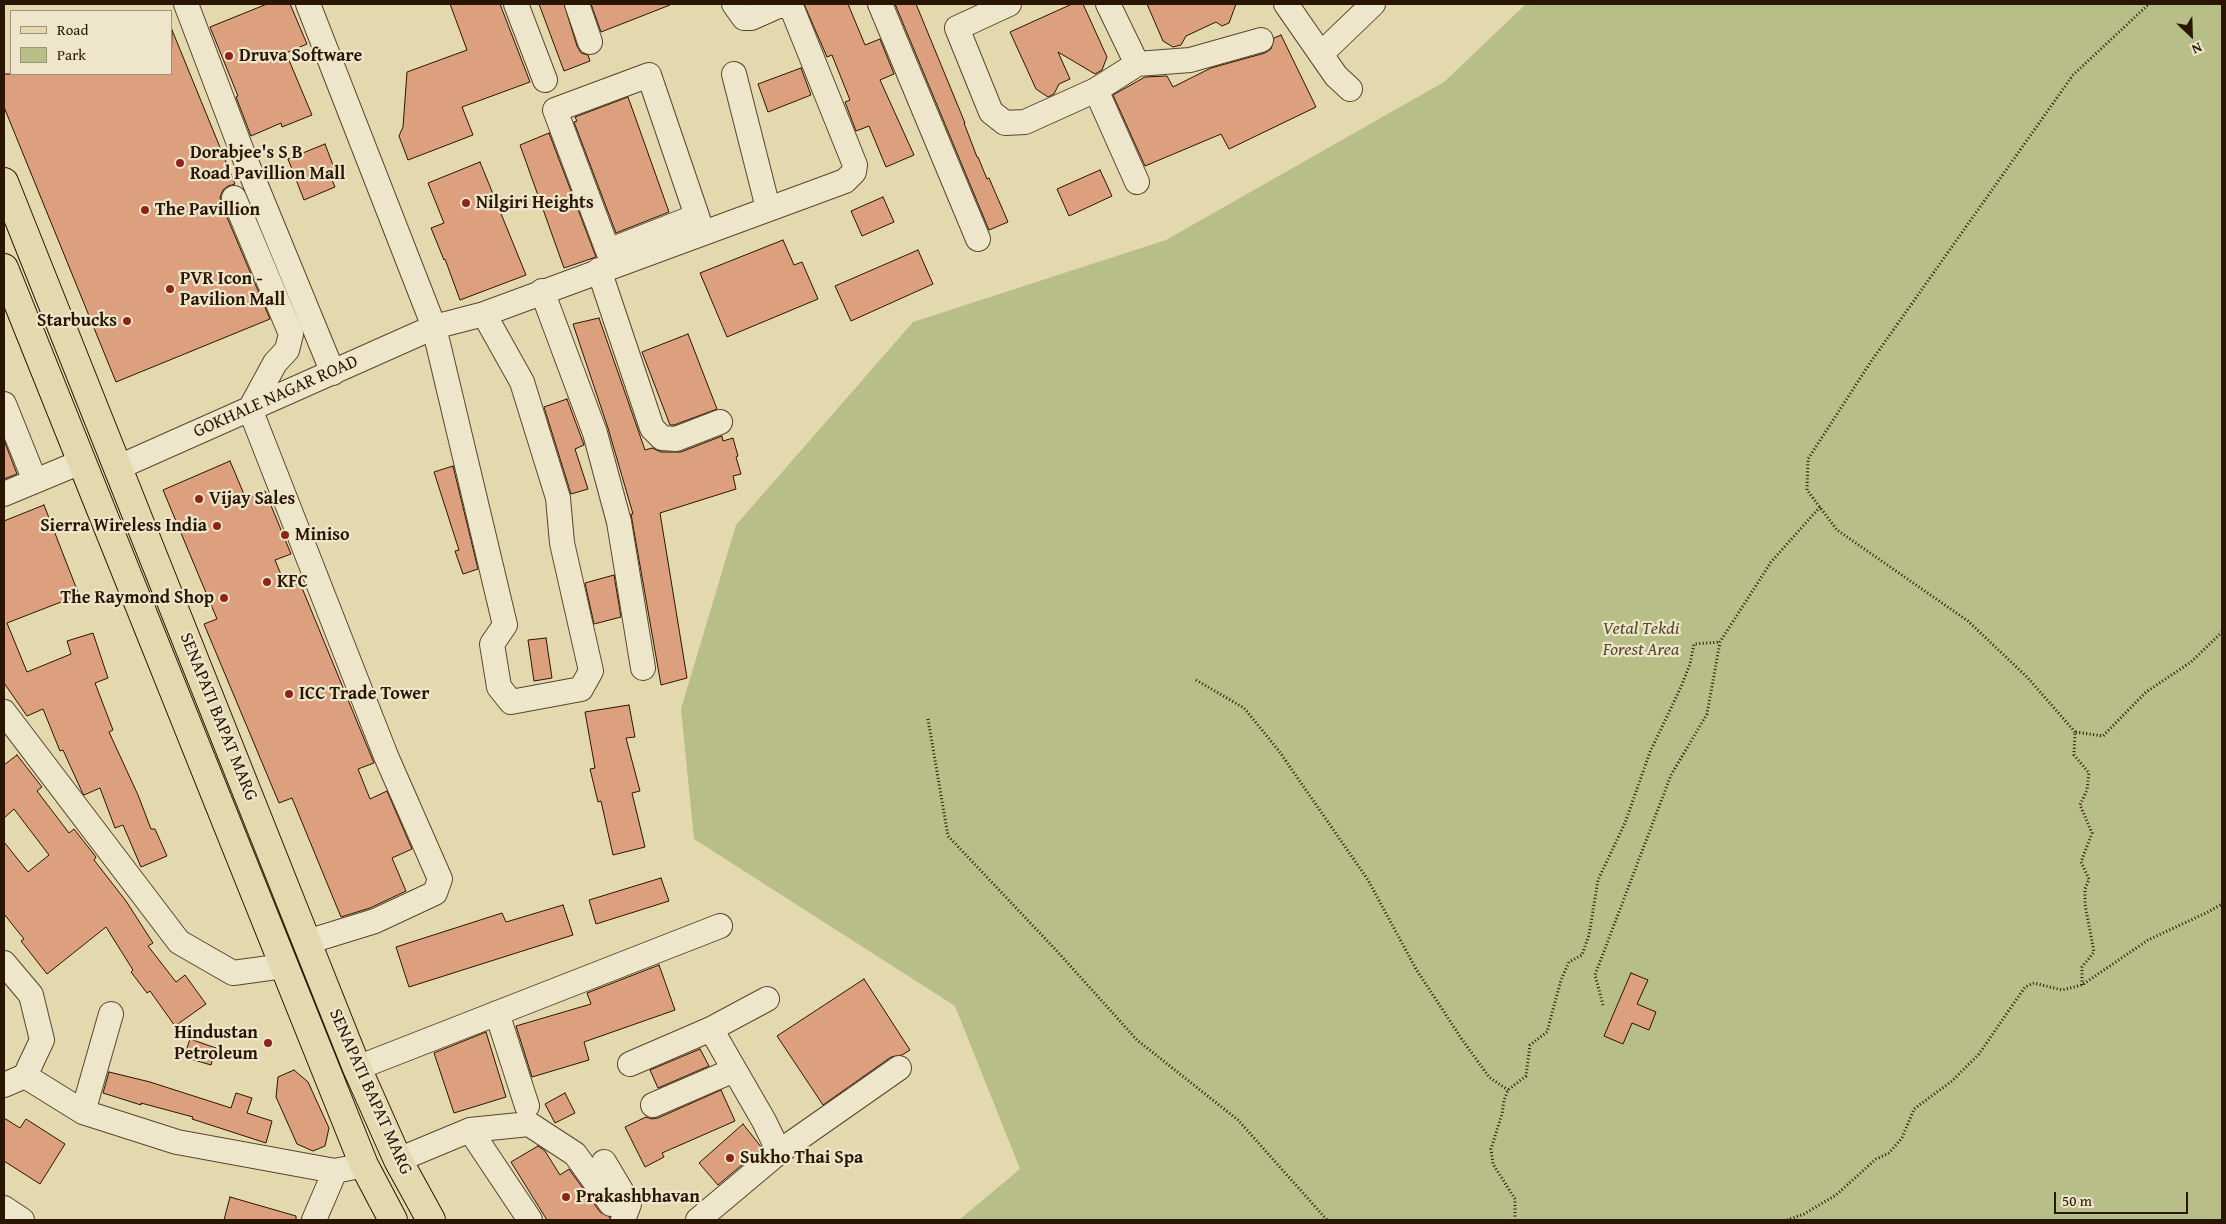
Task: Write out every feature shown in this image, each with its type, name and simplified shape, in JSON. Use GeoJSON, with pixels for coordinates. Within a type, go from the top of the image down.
{"type":"FeatureCollection","features":[{"type":"Feature","properties":{"kind":"main road","name":"SENAPATI BAPAT MARG"},"geometry":{"type":"LineString","coordinates":[[4,182],[356,1068],[398,1160],[431,1220]]}},
{"type":"Feature","properties":{"kind":"main road","name":"SENAPATI BAPAT MARG"},"geometry":{"type":"LineString","coordinates":[[4,268],[364,1165],[393,1220]]}},
{"type":"Feature","properties":{"kind":"street"},"geometry":{"type":"LineString","coordinates":[[186,4],[243,154],[333,372]]}},
{"type":"Feature","properties":{"kind":"street"},"geometry":{"type":"LineString","coordinates":[[308,4],[434,328],[505,625],[492,644],[499,687],[511,702],[581,689],[591,670],[562,543],[558,498],[522,382],[484,314]]}},
{"type":"Feature","properties":{"kind":"street"},"geometry":{"type":"LineString","coordinates":[[516,4],[545,80]]}},
{"type":"Feature","properties":{"kind":"street"},"geometry":{"type":"LineString","coordinates":[[577,4],[590,42]]}},
{"type":"Feature","properties":{"kind":"street"},"geometry":{"type":"LineString","coordinates":[[699,224],[649,75],[555,110],[608,251],[699,224],[768,208],[845,180],[854,172],[855,165],[793,11],[787,6],[778,6],[750,18],[744,18],[734,4]]}},
{"type":"Feature","properties":{"kind":"street"},"geometry":{"type":"LineString","coordinates":[[880,4],[978,239]]}},
{"type":"Feature","properties":{"kind":"street"},"geometry":{"type":"LineString","coordinates":[[1009,4],[957,28],[991,112],[1005,123],[1025,122],[1096,90],[1137,64],[1190,60],[1262,40]]}},
{"type":"Feature","properties":{"kind":"street"},"geometry":{"type":"LineString","coordinates":[[1108,4],[1137,64]]}},
{"type":"Feature","properties":{"kind":"street"},"geometry":{"type":"LineString","coordinates":[[1286,4],[1322,53],[1336,76],[1350,89]]}},
{"type":"Feature","properties":{"kind":"street"},"geometry":{"type":"LineString","coordinates":[[1322,53],[1373,4]]}},
{"type":"Feature","properties":{"kind":"street"},"geometry":{"type":"LineString","coordinates":[[734,74],[768,208]]}},
{"type":"Feature","properties":{"kind":"street"},"geometry":{"type":"LineString","coordinates":[[1096,90],[1137,182]]}},
{"type":"Feature","properties":{"kind":"street"},"geometry":{"type":"LineString","coordinates":[[234,198],[291,334],[287,350],[276,363],[250,409],[386,756],[440,879],[435,893],[383,917],[307,942]]}},
{"type":"Feature","properties":{"kind":"street","name":"GOKHALE NAGAR ROAD"},"geometry":{"type":"LineString","coordinates":[[118,467],[434,328],[484,314],[598,270],[699,224]]}},
{"type":"Feature","properties":{"kind":"street"},"geometry":{"type":"LineString","coordinates":[[598,270],[652,428],[662,438],[676,439],[720,422]]}},
{"type":"Feature","properties":{"kind":"street"},"geometry":{"type":"LineString","coordinates":[[542,291],[600,450],[619,522],[644,668]]}},
{"type":"Feature","properties":{"kind":"street"},"geometry":{"type":"LineString","coordinates":[[4,404],[35,481]]}},
{"type":"Feature","properties":{"kind":"street"},"geometry":{"type":"LineString","coordinates":[[4,494],[82,462]]}},
{"type":"Feature","properties":{"kind":"street"},"geometry":{"type":"LineString","coordinates":[[4,712],[11,737],[179,942],[233,973],[284,966]]}},
{"type":"Feature","properties":{"kind":"street"},"geometry":{"type":"LineString","coordinates":[[356,1068],[720,926]]}},
{"type":"Feature","properties":{"kind":"street"},"geometry":{"type":"LineString","coordinates":[[4,963],[31,996],[42,1040],[14,1081],[83,1112],[177,1142],[335,1171],[364,1165]]}},
{"type":"Feature","properties":{"kind":"street"},"geometry":{"type":"LineString","coordinates":[[630,1064],[711,1030],[767,999]]}},
{"type":"Feature","properties":{"kind":"street"},"geometry":{"type":"LineString","coordinates":[[497,1013],[527,1106]]}},
{"type":"Feature","properties":{"kind":"street"},"geometry":{"type":"LineString","coordinates":[[83,1112],[111,1014]]}},
{"type":"Feature","properties":{"kind":"street"},"geometry":{"type":"LineString","coordinates":[[711,1030],[779,1152]]}},
{"type":"Feature","properties":{"kind":"street"},"geometry":{"type":"LineString","coordinates":[[698,1220],[779,1152],[899,1068]]}},
{"type":"Feature","properties":{"kind":"street"},"geometry":{"type":"LineString","coordinates":[[653,1105],[734,1070]]}},
{"type":"Feature","properties":{"kind":"street"},"geometry":{"type":"LineString","coordinates":[[398,1160],[470,1130],[530,1124],[575,1154],[617,1212],[630,1204],[604,1162]]}},
{"type":"Feature","properties":{"kind":"street"},"geometry":{"type":"LineString","coordinates":[[470,1130],[530,1220]]}},
{"type":"Feature","properties":{"kind":"street"},"geometry":{"type":"LineString","coordinates":[[314,1220],[335,1171]]}},
{"type":"Feature","properties":{"kind":"street"},"geometry":{"type":"LineString","coordinates":[[4,1208],[22,1220]]}},
{"type":"Feature","properties":{"kind":"path"},"geometry":{"type":"LineString","coordinates":[[2149,4],[2073,75],[1965,226],[1834,417],[1808,459],[1806,490],[1837,530],[1968,621],[2028,678],[2075,732],[2103,736],[2146,692],[2191,662],[2222,632]]}},
{"type":"Feature","properties":{"kind":"path"},"geometry":{"type":"LineString","coordinates":[[1603,1004],[1595,975],[1672,775],[1707,714],[1720,642],[1771,562],[1820,507]]}},
{"type":"Feature","properties":{"kind":"path"},"geometry":{"type":"LineString","coordinates":[[1515,1220],[1515,1200],[1493,1164],[1491,1149],[1508,1090],[1526,1076],[1530,1045],[1547,1032],[1561,980],[1569,962],[1582,955],[1589,936],[1598,880],[1625,823],[1650,752],[1681,687],[1690,664],[1694,644],[1720,642]]}},
{"type":"Feature","properties":{"kind":"path"},"geometry":{"type":"LineString","coordinates":[[1196,680],[1244,708],[1279,751],[1368,880],[1416,969],[1461,1038],[1489,1077],[1508,1090]]}},
{"type":"Feature","properties":{"kind":"path"},"geometry":{"type":"LineString","coordinates":[[928,719],[948,836],[1055,949],[1136,1040],[1238,1120],[1327,1220]]}},
{"type":"Feature","properties":{"kind":"path"},"geometry":{"type":"LineString","coordinates":[[2075,732],[2074,755],[2089,773],[2087,790],[2080,805],[2092,833],[2081,862],[2089,879],[2085,889],[2085,904],[2094,952],[2082,967],[2082,985]]}},
{"type":"Feature","properties":{"kind":"path"},"geometry":{"type":"LineString","coordinates":[[1787,1220],[1804,1214],[1836,1195],[1876,1159],[1889,1153],[1902,1138],[1914,1109],[1952,1081],[1980,1054],[2025,987],[2034,983],[2062,990],[2082,985],[2148,940],[2222,904]]}},
{"type":"Feature","properties":{"kind":"green space","name":"Vetal Tekdi Forest Area"},"geometry":{"type":"Polygon","coordinates":[[[1526,4],[2222,4],[2222,1220],[959,1220],[1020,1169],[955,1006],[694,839],[681,709],[736,525],[913,322],[1166,240],[1444,82],[1526,4]]]}},
{"type":"Feature","properties":{"kind":"building"},"geometry":{"type":"Polygon","coordinates":[[[267,4],[290,4],[307,44],[286,53],[312,115],[282,127],[281,123],[251,136],[236,97],[238,96],[210,27],[267,4]]]}},
{"type":"Feature","properties":{"kind":"building"},"geometry":{"type":"Polygon","coordinates":[[[450,4],[500,4],[530,82],[462,107],[473,135],[408,160],[399,136],[403,127],[407,72],[467,50],[450,4]]]}},
{"type":"Feature","properties":{"kind":"building"},"geometry":{"type":"Polygon","coordinates":[[[539,4],[564,4],[577,46],[581,53],[588,55],[590,61],[564,71],[539,4]]]}},
{"type":"Feature","properties":{"kind":"building"},"geometry":{"type":"Polygon","coordinates":[[[591,4],[670,4],[670,5],[601,32],[591,4]]]}},
{"type":"Feature","properties":{"kind":"building"},"geometry":{"type":"Polygon","coordinates":[[[804,4],[848,4],[865,45],[880,39],[894,74],[880,80],[914,155],[886,167],[869,126],[856,131],[845,102],[850,100],[832,55],[827,57],[804,4]]]}},
{"type":"Feature","properties":{"kind":"building"},"geometry":{"type":"Polygon","coordinates":[[[895,4],[916,4],[977,157],[987,179],[989,178],[1008,222],[989,230],[895,4]]]}},
{"type":"Feature","properties":{"kind":"building"},"geometry":{"type":"Polygon","coordinates":[[[1072,4],[1083,4],[1107,57],[1102,70],[1095,74],[1058,52],[1070,79],[1059,84],[1054,94],[1048,97],[1036,89],[1010,32],[1072,4]]]}},
{"type":"Feature","properties":{"kind":"building"},"geometry":{"type":"Polygon","coordinates":[[[1147,4],[1236,4],[1229,23],[1222,26],[1216,22],[1186,36],[1181,45],[1173,47],[1163,41],[1147,4]]]}},
{"type":"Feature","properties":{"kind":"building","name":"The Pavillion"},"geometry":{"type":"Polygon","coordinates":[[[172,30],[235,184],[223,190],[220,197],[221,203],[270,319],[116,382],[4,107],[4,74],[172,75],[172,30]]]}},
{"type":"Feature","properties":{"kind":"building"},"geometry":{"type":"Polygon","coordinates":[[[1281,35],[1316,107],[1229,149],[1221,134],[1145,166],[1113,95],[1145,77],[1167,76],[1173,87],[1211,68],[1265,53],[1271,49],[1274,38],[1281,35]]]}},
{"type":"Feature","properties":{"kind":"building"},"geometry":{"type":"Polygon","coordinates":[[[801,68],[811,95],[768,112],[758,84],[801,68]]]}},
{"type":"Feature","properties":{"kind":"building"},"geometry":{"type":"Polygon","coordinates":[[[628,97],[669,212],[616,233],[574,122],[577,121],[575,117],[628,97]]]}},
{"type":"Feature","properties":{"kind":"building"},"geometry":{"type":"Polygon","coordinates":[[[549,133],[596,257],[564,268],[520,145],[549,133]]]}},
{"type":"Feature","properties":{"kind":"building"},"geometry":{"type":"Polygon","coordinates":[[[325,144],[336,173],[330,175],[335,187],[304,200],[288,159],[325,144]]]}},
{"type":"Feature","properties":{"kind":"building","name":"Nilgiri Heights"},"geometry":{"type":"Polygon","coordinates":[[[480,162],[526,275],[460,300],[431,228],[444,223],[428,183],[480,162]]]}},
{"type":"Feature","properties":{"kind":"building"},"geometry":{"type":"Polygon","coordinates":[[[1100,170],[1112,196],[1069,216],[1057,189],[1100,170]]]}},
{"type":"Feature","properties":{"kind":"building"},"geometry":{"type":"Polygon","coordinates":[[[883,197],[894,222],[862,236],[851,211],[883,197]]]}},
{"type":"Feature","properties":{"kind":"building"},"geometry":{"type":"Polygon","coordinates":[[[783,240],[794,265],[802,262],[818,299],[727,337],[700,273],[783,240]]]}},
{"type":"Feature","properties":{"kind":"building"},"geometry":{"type":"Polygon","coordinates":[[[918,250],[933,284],[851,321],[835,286],[918,250]]]}},
{"type":"Feature","properties":{"kind":"building"},"geometry":{"type":"Polygon","coordinates":[[[599,318],[645,450],[652,448],[661,452],[681,452],[722,436],[723,441],[733,438],[738,456],[736,457],[741,474],[733,476],[736,489],[660,513],[687,678],[661,685],[631,514],[633,514],[608,428],[573,324],[599,318]]]}},
{"type":"Feature","properties":{"kind":"building"},"geometry":{"type":"Polygon","coordinates":[[[688,334],[717,409],[670,425],[642,352],[688,334]]]}},
{"type":"Feature","properties":{"kind":"building"},"geometry":{"type":"Polygon","coordinates":[[[567,399],[584,445],[575,449],[588,489],[571,494],[544,407],[567,399]]]}},
{"type":"Feature","properties":{"kind":"building"},"geometry":{"type":"Polygon","coordinates":[[[4,440],[17,474],[4,479],[4,440]]]}},
{"type":"Feature","properties":{"kind":"building","name":"ICC Trade Tower"},"geometry":{"type":"Polygon","coordinates":[[[230,461],[246,499],[265,491],[291,554],[275,560],[287,589],[300,583],[374,763],[358,769],[370,799],[387,791],[412,849],[392,858],[406,891],[370,908],[341,917],[292,798],[279,803],[204,624],[217,619],[163,490],[230,461]]]}},
{"type":"Feature","properties":{"kind":"building"},"geometry":{"type":"Polygon","coordinates":[[[453,466],[478,569],[463,574],[455,551],[459,550],[434,472],[453,466]]]}},
{"type":"Feature","properties":{"kind":"building"},"geometry":{"type":"Polygon","coordinates":[[[44,505],[79,595],[7,623],[27,672],[71,654],[67,641],[93,633],[108,678],[95,683],[113,730],[109,732],[138,795],[151,829],[155,829],[167,856],[141,867],[123,825],[115,828],[100,788],[83,794],[63,750],[60,751],[43,709],[27,716],[4,683],[4,521],[44,505]]]}},
{"type":"Feature","properties":{"kind":"building"},"geometry":{"type":"Polygon","coordinates":[[[614,575],[621,617],[594,624],[585,583],[614,575]]]}},
{"type":"Feature","properties":{"kind":"building"},"geometry":{"type":"Polygon","coordinates":[[[546,638],[552,678],[534,681],[528,640],[546,638]]]}},
{"type":"Feature","properties":{"kind":"building"},"geometry":{"type":"Polygon","coordinates":[[[629,705],[635,737],[626,738],[640,791],[632,793],[645,847],[613,855],[601,801],[598,802],[590,769],[595,768],[585,712],[629,705]]]}},
{"type":"Feature","properties":{"kind":"building"},"geometry":{"type":"Polygon","coordinates":[[[17,755],[42,787],[37,791],[69,833],[74,829],[96,857],[94,860],[126,901],[153,943],[148,946],[176,982],[185,975],[206,1004],[175,1026],[150,991],[147,993],[131,972],[133,970],[106,927],[47,974],[21,941],[24,939],[4,914],[4,842],[28,872],[49,855],[14,809],[4,818],[4,765],[17,755]]]}},
{"type":"Feature","properties":{"kind":"building"},"geometry":{"type":"Polygon","coordinates":[[[661,878],[669,901],[596,924],[589,900],[661,878]]]}},
{"type":"Feature","properties":{"kind":"building"},"geometry":{"type":"Polygon","coordinates":[[[563,905],[573,935],[409,987],[396,947],[502,913],[506,922],[563,905]]]}},
{"type":"Feature","properties":{"kind":"building"},"geometry":{"type":"Polygon","coordinates":[[[659,965],[675,1010],[584,1042],[589,1060],[532,1077],[516,1026],[591,1004],[587,993],[659,965]]]}},
{"type":"Feature","properties":{"kind":"building"},"geometry":{"type":"Polygon","coordinates":[[[1631,973],[1648,980],[1637,1004],[1656,1012],[1649,1030],[1632,1023],[1623,1044],[1604,1036],[1631,973]]]}},
{"type":"Feature","properties":{"kind":"building"},"geometry":{"type":"Polygon","coordinates":[[[864,979],[910,1050],[902,1055],[891,1057],[823,1105],[777,1036],[864,979]]]}},
{"type":"Feature","properties":{"kind":"building"},"geometry":{"type":"Polygon","coordinates":[[[486,1032],[506,1097],[454,1113],[434,1053],[486,1032]]]}},
{"type":"Feature","properties":{"kind":"building"},"geometry":{"type":"Polygon","coordinates":[[[190,1039],[216,1048],[211,1065],[184,1057],[190,1039]]]}},
{"type":"Feature","properties":{"kind":"building"},"geometry":{"type":"Polygon","coordinates":[[[700,1049],[709,1066],[658,1088],[650,1070],[700,1049]]]}},
{"type":"Feature","properties":{"kind":"building"},"geometry":{"type":"Polygon","coordinates":[[[294,1070],[308,1082],[329,1128],[325,1146],[313,1151],[297,1144],[276,1097],[278,1077],[294,1070]]]}},
{"type":"Feature","properties":{"kind":"building"},"geometry":{"type":"Polygon","coordinates":[[[109,1072],[150,1082],[231,1108],[236,1093],[252,1098],[247,1113],[272,1121],[266,1143],[192,1119],[193,1117],[141,1103],[141,1105],[103,1093],[109,1072]]]}},
{"type":"Feature","properties":{"kind":"building"},"geometry":{"type":"Polygon","coordinates":[[[721,1090],[735,1121],[662,1153],[664,1157],[645,1167],[625,1127],[646,1117],[658,1118],[721,1090]]]}},
{"type":"Feature","properties":{"kind":"building"},"geometry":{"type":"Polygon","coordinates":[[[565,1093],[575,1113],[555,1123],[545,1104],[565,1093]]]}},
{"type":"Feature","properties":{"kind":"building"},"geometry":{"type":"Polygon","coordinates":[[[4,1118],[20,1128],[26,1119],[65,1144],[40,1184],[4,1161],[4,1118]]]}},
{"type":"Feature","properties":{"kind":"building"},"geometry":{"type":"Polygon","coordinates":[[[743,1124],[762,1148],[718,1185],[699,1163],[743,1124]]]}},
{"type":"Feature","properties":{"kind":"building","name":"Prakashbhavan"},"geometry":{"type":"Polygon","coordinates":[[[538,1146],[545,1151],[560,1175],[569,1169],[600,1212],[610,1217],[610,1220],[547,1220],[511,1162],[538,1146]]]}},
{"type":"Feature","properties":{"kind":"building"},"geometry":{"type":"Polygon","coordinates":[[[230,1197],[296,1216],[296,1220],[224,1220],[230,1197]]]}},
{"type":"Feature","properties":{"kind":"place","name":"Druva Software"},"geometry":{"type":"Point","coordinates":[229,56]}},
{"type":"Feature","properties":{"kind":"place","name":"Dorabjee's S B Road Pavillion Mall"},"geometry":{"type":"Point","coordinates":[180,163]}},
{"type":"Feature","properties":{"kind":"place","name":"Nilgiri Heights"},"geometry":{"type":"Point","coordinates":[466,203]}},
{"type":"Feature","properties":{"kind":"place","name":"The Pavillion"},"geometry":{"type":"Point","coordinates":[145,210]}},
{"type":"Feature","properties":{"kind":"place","name":"PVR Icon - Pavilion Mall"},"geometry":{"type":"Point","coordinates":[170,289]}},
{"type":"Feature","properties":{"kind":"place","name":"Starbucks"},"geometry":{"type":"Point","coordinates":[127,321]}},
{"type":"Feature","properties":{"kind":"place","name":"Vijay Sales"},"geometry":{"type":"Point","coordinates":[199,499]}},
{"type":"Feature","properties":{"kind":"place","name":"Sierra Wireless India"},"geometry":{"type":"Point","coordinates":[217,526]}},
{"type":"Feature","properties":{"kind":"place","name":"Miniso"},"geometry":{"type":"Point","coordinates":[285,535]}},
{"type":"Feature","properties":{"kind":"place","name":"KFC"},"geometry":{"type":"Point","coordinates":[267,582]}},
{"type":"Feature","properties":{"kind":"place","name":"The Raymond Shop"},"geometry":{"type":"Point","coordinates":[224,598]}},
{"type":"Feature","properties":{"kind":"place","name":"ICC Trade Tower"},"geometry":{"type":"Point","coordinates":[289,694]}},
{"type":"Feature","properties":{"kind":"place","name":"Hindustan Petroleum"},"geometry":{"type":"Point","coordinates":[268,1043]}},
{"type":"Feature","properties":{"kind":"place","name":"Sukho Thai Spa"},"geometry":{"type":"Point","coordinates":[730,1158]}},
{"type":"Feature","properties":{"kind":"place","name":"Prakashbhavan"},"geometry":{"type":"Point","coordinates":[566,1197]}}]}
